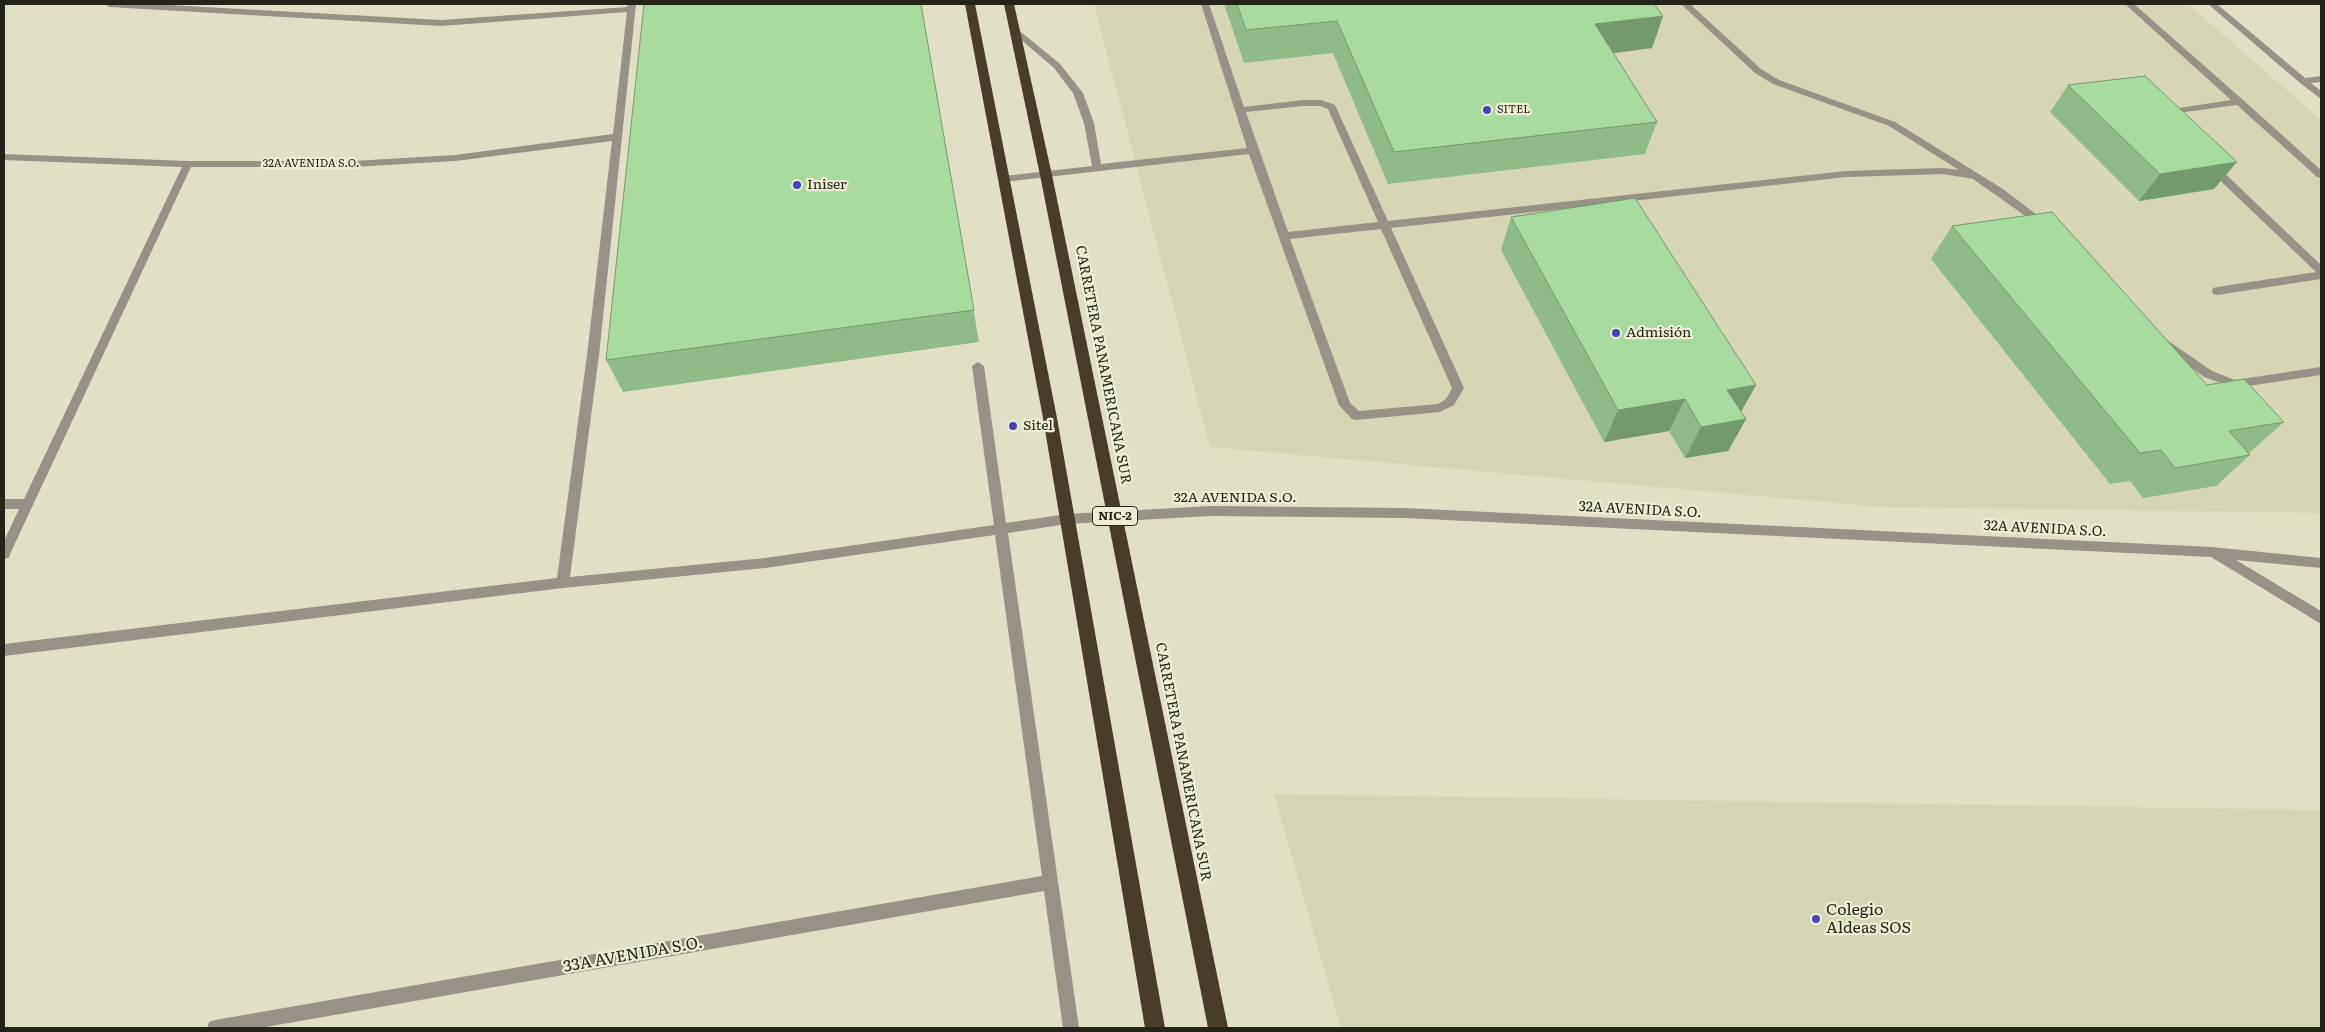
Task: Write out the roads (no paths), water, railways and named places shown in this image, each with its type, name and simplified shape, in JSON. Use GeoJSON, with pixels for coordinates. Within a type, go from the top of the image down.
{"type":"FeatureCollection","features":[{"type":"Feature","properties":{"kind":"highway"},"geometry":{"type":"LineString","coordinates":[[970,4],[1050,418],[1155,1028]]}},
{"type":"Feature","properties":{"kind":"highway","name":"CARRETERA PANAMERICANA SUR"},"geometry":{"type":"LineString","coordinates":[[1009,4],[1046,175],[1218,1028]]}},
{"type":"Feature","properties":{"kind":"street"},"geometry":{"type":"LineString","coordinates":[[109,4],[441,23],[632,6],[594,355],[563,582]]}},
{"type":"Feature","properties":{"kind":"street"},"geometry":{"type":"LineString","coordinates":[[1205,4],[1253,150],[1345,405],[1356,416],[1440,408],[1450,402],[1458,388],[1332,107],[1321,103],[1303,103],[1240,110]]}},
{"type":"Feature","properties":{"kind":"street"},"geometry":{"type":"LineString","coordinates":[[1685,4],[1758,71],[1776,82],[1892,124],[1999,191],[2050,230]]}},
{"type":"Feature","properties":{"kind":"street"},"geometry":{"type":"LineString","coordinates":[[2129,4],[2321,174]]}},
{"type":"Feature","properties":{"kind":"street"},"geometry":{"type":"LineString","coordinates":[[2212,4],[2321,96]]}},
{"type":"Feature","properties":{"kind":"street"},"geometry":{"type":"LineString","coordinates":[[1015,30],[1058,66],[1078,93],[1089,123],[1098,168]]}},
{"type":"Feature","properties":{"kind":"street"},"geometry":{"type":"LineString","coordinates":[[2303,81],[2321,79]]}},
{"type":"Feature","properties":{"kind":"street"},"geometry":{"type":"LineString","coordinates":[[2166,123],[2162,115],[2169,112],[2240,102]]}},
{"type":"Feature","properties":{"kind":"street","name":"32A AVENIDA S.O."},"geometry":{"type":"LineString","coordinates":[[4,157],[188,164],[353,164],[437,159],[617,137]]}},
{"type":"Feature","properties":{"kind":"street"},"geometry":{"type":"LineString","coordinates":[[1004,179],[1253,150]]}},
{"type":"Feature","properties":{"kind":"street"},"geometry":{"type":"LineString","coordinates":[[4,554],[188,164]]}},
{"type":"Feature","properties":{"kind":"street"},"geometry":{"type":"LineString","coordinates":[[2208,164],[2321,271]]}},
{"type":"Feature","properties":{"kind":"street"},"geometry":{"type":"LineString","coordinates":[[1284,236],[1846,174],[1943,171],[1978,177]]}},
{"type":"Feature","properties":{"kind":"street"},"geometry":{"type":"LineString","coordinates":[[2217,291],[2321,275]]}},
{"type":"Feature","properties":{"kind":"street"},"geometry":{"type":"LineString","coordinates":[[2157,333],[2170,347],[2208,374],[2235,384],[2321,372]]}},
{"type":"Feature","properties":{"kind":"street"},"geometry":{"type":"LineString","coordinates":[[978,366],[1071,1028]]}},
{"type":"Feature","properties":{"kind":"street"},"geometry":{"type":"LineString","coordinates":[[4,504],[28,504]]}},
{"type":"Feature","properties":{"kind":"street","name":"32A AVENIDA S.O."},"geometry":{"type":"LineString","coordinates":[[4,650],[563,582],[765,563],[1067,519],[1211,511],[1405,513],[2212,552],[2321,563]]}},
{"type":"Feature","properties":{"kind":"street"},"geometry":{"type":"LineString","coordinates":[[2212,552],[2321,618]]}},
{"type":"Feature","properties":{"kind":"street","name":"33A AVENIDA S.O."},"geometry":{"type":"LineString","coordinates":[[215,1028],[1051,882]]}},
{"type":"Feature","properties":{"kind":"place","name":"SITEL"},"geometry":{"type":"Point","coordinates":[1487,110]}},
{"type":"Feature","properties":{"kind":"place","name":"Iniser"},"geometry":{"type":"Point","coordinates":[797,185]}},
{"type":"Feature","properties":{"kind":"place","name":"Admisión"},"geometry":{"type":"Point","coordinates":[1616,333]}},
{"type":"Feature","properties":{"kind":"place","name":"Sitel"},"geometry":{"type":"Point","coordinates":[1013,426]}},
{"type":"Feature","properties":{"kind":"place","name":"Colegio Aldeas SOS"},"geometry":{"type":"Point","coordinates":[1816,919]}}]}
